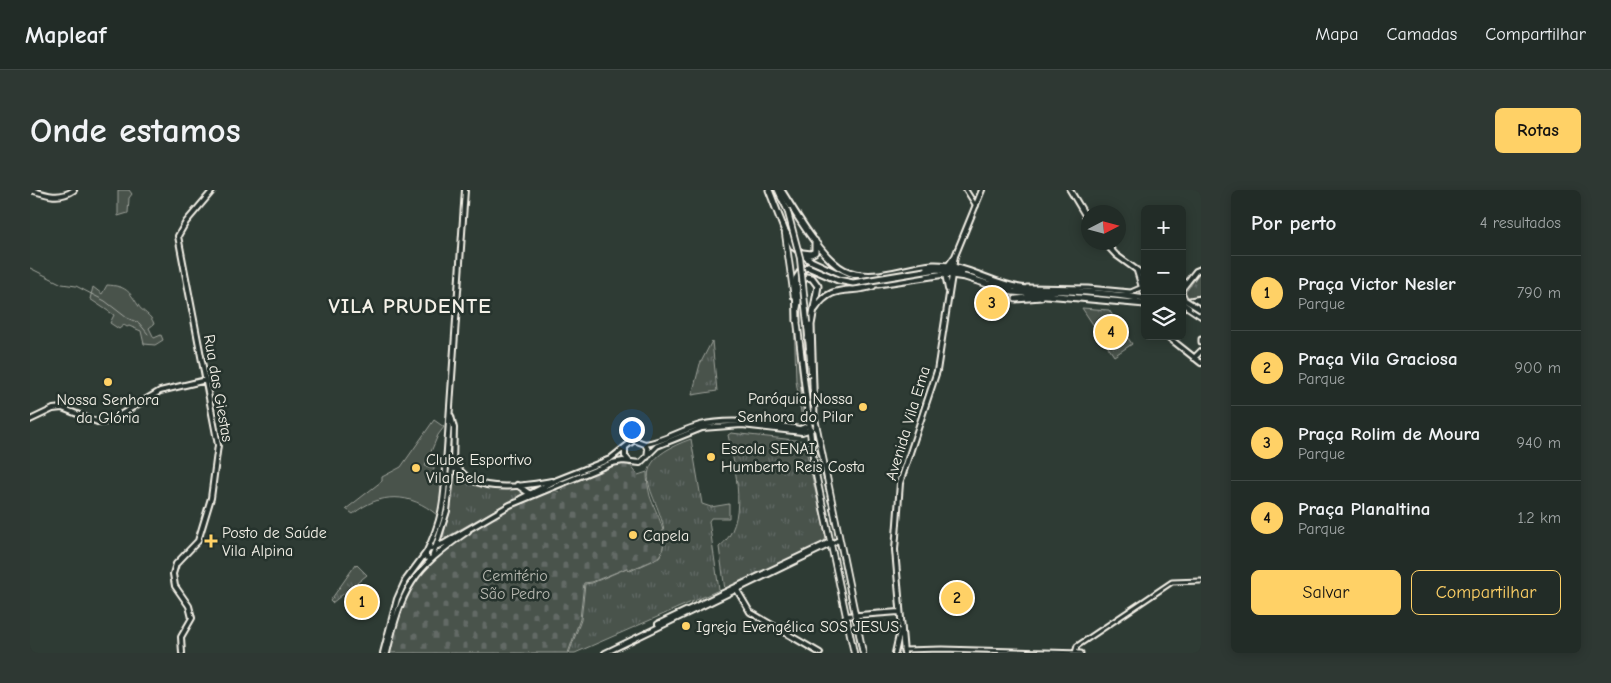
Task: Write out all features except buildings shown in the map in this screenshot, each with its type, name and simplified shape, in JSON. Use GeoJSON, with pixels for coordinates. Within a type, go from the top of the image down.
{"type":"FeatureCollection","features":[{"type":"Feature","properties":{"kind":"highway"},"geometry":{"type":"LineString","coordinates":[[769,190],[784,228],[794,247],[810,261],[846,279],[863,284],[878,284]]}},
{"type":"Feature","properties":{"kind":"highway"},"geometry":{"type":"LineString","coordinates":[[781,190],[815,241],[836,265],[856,275],[870,276],[931,266],[987,278],[1020,288],[1141,297]]}},
{"type":"Feature","properties":{"kind":"highway"},"geometry":{"type":"LineString","coordinates":[[800,252],[813,253],[816,250],[815,241]]}},
{"type":"Feature","properties":{"kind":"highway"},"geometry":{"type":"LineString","coordinates":[[797,321],[796,276],[802,269],[808,268],[838,280],[853,283],[925,271],[946,270]]}},
{"type":"Feature","properties":{"kind":"highway"},"geometry":{"type":"LineString","coordinates":[[813,312],[822,300],[833,292],[868,288],[878,284],[946,270]]}},
{"type":"Feature","properties":{"kind":"highway"},"geometry":{"type":"LineString","coordinates":[[954,271],[1013,292],[1141,304]]}},
{"type":"Feature","properties":{"kind":"highway"},"geometry":{"type":"LineString","coordinates":[[797,308],[802,282],[806,278],[811,277],[818,286],[811,330],[814,417]]}},
{"type":"Feature","properties":{"kind":"highway"},"geometry":{"type":"LineString","coordinates":[[1016,300],[1047,296]]}},
{"type":"Feature","properties":{"kind":"highway"},"geometry":{"type":"LineString","coordinates":[[1186,302],[1201,299]]}},
{"type":"Feature","properties":{"kind":"highway"},"geometry":{"type":"LineString","coordinates":[[1186,306],[1201,304]]}},
{"type":"Feature","properties":{"kind":"main road"},"geometry":{"type":"LineString","coordinates":[[31,190],[56,196],[67,195],[74,190]]}},
{"type":"Feature","properties":{"kind":"main road","name":"Rua das Giestas"},"geometry":{"type":"LineString","coordinates":[[182,653],[181,639],[192,618],[189,606],[177,590],[173,578],[176,564],[198,541],[213,487],[218,445],[178,236],[186,222],[213,190]]}},
{"type":"Feature","properties":{"kind":"main road"},"geometry":{"type":"LineString","coordinates":[[383,653],[399,594],[428,550],[438,530],[443,511],[465,190]]}},
{"type":"Feature","properties":{"kind":"main road"},"geometry":{"type":"LineString","coordinates":[[777,190],[787,209],[800,258],[815,428],[863,653]]}},
{"type":"Feature","properties":{"kind":"main road","name":"Avenida Vila Ema"},"geometry":{"type":"LineString","coordinates":[[948,290],[946,270],[955,256],[982,190]]}},
{"type":"Feature","properties":{"kind":"main road"},"geometry":{"type":"LineString","coordinates":[[1070,190],[1081,208]]}},
{"type":"Feature","properties":{"kind":"main road"},"geometry":{"type":"LineString","coordinates":[[784,228],[797,321],[808,432],[830,544],[855,653]]}},
{"type":"Feature","properties":{"kind":"main road"},"geometry":{"type":"LineString","coordinates":[[1111,250],[1141,274]]}},
{"type":"Feature","properties":{"kind":"main road","name":"Avenida Vila Ema"},"geometry":{"type":"LineString","coordinates":[[904,652],[900,629],[895,550],[900,477],[937,371],[948,290],[954,271],[955,256]]}},
{"type":"Feature","properties":{"kind":"main road"},"geometry":{"type":"LineString","coordinates":[[1186,284],[1196,271],[1201,268]]}},
{"type":"Feature","properties":{"kind":"main road"},"geometry":{"type":"LineString","coordinates":[[1137,271],[1141,282]]}},
{"type":"Feature","properties":{"kind":"main road"},"geometry":{"type":"LineString","coordinates":[[1186,303],[1201,310]]}},
{"type":"Feature","properties":{"kind":"main road"},"geometry":{"type":"LineString","coordinates":[[1186,305],[1201,316]]}},
{"type":"Feature","properties":{"kind":"main road"},"geometry":{"type":"LineString","coordinates":[[1172,340],[1201,363]]}},
{"type":"Feature","properties":{"kind":"main road"},"geometry":{"type":"LineString","coordinates":[[1194,358],[1201,351]]}},
{"type":"Feature","properties":{"kind":"main road"},"geometry":{"type":"LineString","coordinates":[[30,420],[53,409],[62,408],[104,422],[117,419],[160,391],[206,380]]}},
{"type":"Feature","properties":{"kind":"main road"},"geometry":{"type":"LineString","coordinates":[[431,559],[440,537],[447,511],[453,454],[454,428],[451,416]]}},
{"type":"Feature","properties":{"kind":"main road"},"geometry":{"type":"LineString","coordinates":[[644,444],[697,426],[719,421],[738,421],[800,429],[807,426]]}},
{"type":"Feature","properties":{"kind":"main road"},"geometry":{"type":"LineString","coordinates":[[514,503],[612,464],[640,463],[657,446],[694,431],[733,425],[808,432],[815,428]]}},
{"type":"Feature","properties":{"kind":"main road"},"geometry":{"type":"LineString","coordinates":[[431,559],[426,555],[428,550],[448,541],[524,496],[557,480],[604,463],[634,440],[644,444],[648,450],[647,457]]}},
{"type":"Feature","properties":{"kind":"main road"},"geometry":{"type":"LineString","coordinates":[[625,448],[625,456],[630,462]]}},
{"type":"Feature","properties":{"kind":"main road"},"geometry":{"type":"LineString","coordinates":[[453,454],[461,471]]}},
{"type":"Feature","properties":{"kind":"main road"},"geometry":{"type":"LineString","coordinates":[[446,465],[461,471],[476,482],[517,486],[557,480]]}},
{"type":"Feature","properties":{"kind":"main road"},"geometry":{"type":"LineString","coordinates":[[548,490],[556,485],[557,480]]}},
{"type":"Feature","properties":{"kind":"main road"},"geometry":{"type":"LineString","coordinates":[[524,496],[525,490],[530,484]]}},
{"type":"Feature","properties":{"kind":"main road"},"geometry":{"type":"LineString","coordinates":[[517,486],[529,494],[535,495]]}},
{"type":"Feature","properties":{"kind":"main road"},"geometry":{"type":"LineString","coordinates":[[387,653],[402,597],[410,583],[431,559],[475,524]]}},
{"type":"Feature","properties":{"kind":"main road"},"geometry":{"type":"LineString","coordinates":[[440,537],[448,541]]}},
{"type":"Feature","properties":{"kind":"main road"},"geometry":{"type":"LineString","coordinates":[[600,653],[839,540]]}},
{"type":"Feature","properties":{"kind":"main road"},"geometry":{"type":"LineString","coordinates":[[736,589],[750,612],[820,653]]}},
{"type":"Feature","properties":{"kind":"main road"},"geometry":{"type":"LineString","coordinates":[[846,616],[899,612]]}},
{"type":"Feature","properties":{"kind":"main road"},"geometry":{"type":"LineString","coordinates":[[900,629],[895,653],[904,652]]}},
{"type":"Feature","properties":{"kind":"main road"},"geometry":{"type":"LineString","coordinates":[[605,653],[637,636]]}},
{"type":"Feature","properties":{"kind":"street"},"geometry":{"type":"LineString","coordinates":[[966,190],[976,206]]}},
{"type":"Feature","properties":{"kind":"street"},"geometry":{"type":"LineString","coordinates":[[1020,288],[1088,288],[1131,292],[1141,288]]}},
{"type":"Feature","properties":{"kind":"street"},"geometry":{"type":"LineString","coordinates":[[1075,653],[1076,646],[1172,582],[1201,581]]}},
{"type":"Feature","properties":{"kind":"street"},"geometry":{"type":"LineString","coordinates":[[904,652],[933,648],[1081,653]]}},
{"type":"Feature","properties":{"kind":"green space"},"geometry":{"type":"Polygon","coordinates":[[[118,190],[129,190],[132,194],[129,198],[128,213],[118,216],[118,190]]]}},
{"type":"Feature","properties":{"kind":"green space"},"geometry":{"type":"Polygon","coordinates":[[[1201,271],[1201,295],[1188,299],[1186,292],[1201,271]]]}},
{"type":"Feature","properties":{"kind":"green space"},"geometry":{"type":"Polygon","coordinates":[[[107,285],[126,290],[153,321],[154,324],[149,328],[154,338],[161,335],[163,340],[155,345],[144,344],[141,331],[124,325],[119,329],[110,323],[114,315],[90,299],[93,287],[102,294],[107,285]]]}},
{"type":"Feature","properties":{"kind":"green space"},"geometry":{"type":"Polygon","coordinates":[[[1082,308],[1109,310],[1132,344],[1114,356],[1082,308]]]}},
{"type":"Feature","properties":{"kind":"green space"},"geometry":{"type":"Polygon","coordinates":[[[794,315],[804,423],[803,425],[796,381],[794,315]]]}},
{"type":"Feature","properties":{"kind":"green space"},"geometry":{"type":"Polygon","coordinates":[[[712,341],[717,391],[692,395],[700,364],[712,341]]]}},
{"type":"Feature","properties":{"kind":"green space","name":"Clube Esportivo Vila Bela"},"geometry":{"type":"Polygon","coordinates":[[[434,420],[444,427],[438,435],[425,466],[434,468],[433,478],[443,478],[439,515],[416,502],[395,498],[374,502],[353,514],[346,509],[382,481],[382,477],[401,467],[434,420]]]}},
{"type":"Feature","properties":{"kind":"green space"},"geometry":{"type":"Polygon","coordinates":[[[731,433],[804,441],[826,538],[823,543],[725,590],[719,547],[729,537],[734,524],[738,494],[728,435],[731,433]]]}},
{"type":"Feature","properties":{"kind":"green space"},"geometry":{"type":"Polygon","coordinates":[[[691,439],[702,504],[711,507],[729,504],[729,518],[711,518],[709,521],[719,590],[575,653],[569,653],[581,620],[585,584],[592,583],[627,568],[630,571],[659,558],[664,540],[662,522],[648,477],[652,464],[665,451],[691,439]]]}},
{"type":"Feature","properties":{"kind":"green space","name":"Cemitério São Pedro"},"geometry":{"type":"Polygon","coordinates":[[[620,463],[630,465],[638,475],[647,472],[650,496],[664,534],[663,549],[659,556],[645,564],[630,570],[627,568],[592,582],[584,583],[580,619],[568,653],[390,653],[398,616],[406,594],[417,577],[450,545],[491,517],[533,496],[552,490],[562,491],[564,486],[620,463]]]}},
{"type":"Feature","properties":{"kind":"green space"},"geometry":{"type":"Polygon","coordinates":[[[454,471],[474,485],[521,490],[524,493],[445,538],[443,536],[449,515],[454,471]]]}},
{"type":"Feature","properties":{"kind":"green space"},"geometry":{"type":"Polygon","coordinates":[[[356,564],[367,575],[332,603],[330,601],[356,564]]]}},
{"type":"Feature","properties":{"kind":"waterway"},"geometry":{"type":"LineString","coordinates":[[30,268],[62,284],[76,286],[105,301],[127,318],[139,323],[148,334]]}},
{"type":"Feature","properties":{"kind":"railway"},"geometry":{"type":"LineString","coordinates":[[775,190],[791,225],[799,264],[814,435],[860,653]]}},
{"type":"Feature","properties":{"kind":"place","name":"Praça Rolim de Moura"},"geometry":{"type":"Point","coordinates":[992,303]}},
{"type":"Feature","properties":{"kind":"place","name":"Praça Planaltina"},"geometry":{"type":"Point","coordinates":[1111,332]}},
{"type":"Feature","properties":{"kind":"place","name":"Nossa Senhora da Glória"},"geometry":{"type":"Point","coordinates":[108,382]}},
{"type":"Feature","properties":{"kind":"place","name":"Paróquia Nossa Senhora do Pilar"},"geometry":{"type":"Point","coordinates":[863,407]}},
{"type":"Feature","properties":{"kind":"place","name":"Escola SENAI Humberto Reis Costa"},"geometry":{"type":"Point","coordinates":[711,457]}},
{"type":"Feature","properties":{"kind":"place","name":"Clube Esportivo Vila Bela"},"geometry":{"type":"Point","coordinates":[416,468]}},
{"type":"Feature","properties":{"kind":"place","name":"Capela"},"geometry":{"type":"Point","coordinates":[633,535]}},
{"type":"Feature","properties":{"kind":"place","name":"Posto de Saúde Vila Alpina"},"geometry":{"type":"Point","coordinates":[211,541]}},
{"type":"Feature","properties":{"kind":"place","name":"Praça Vila Graciosa"},"geometry":{"type":"Point","coordinates":[957,598]}},
{"type":"Feature","properties":{"kind":"place","name":"Praça Victor Nesler"},"geometry":{"type":"Point","coordinates":[362,602]}},
{"type":"Feature","properties":{"kind":"place","name":"Igreja Evengélica SOS JESUS"},"geometry":{"type":"Point","coordinates":[686,626]}},
{"type":"Feature","properties":{"kind":"district","name":"VILA PRUDENTE"},"geometry":{"type":"Point","coordinates":[410,306]}}]}
